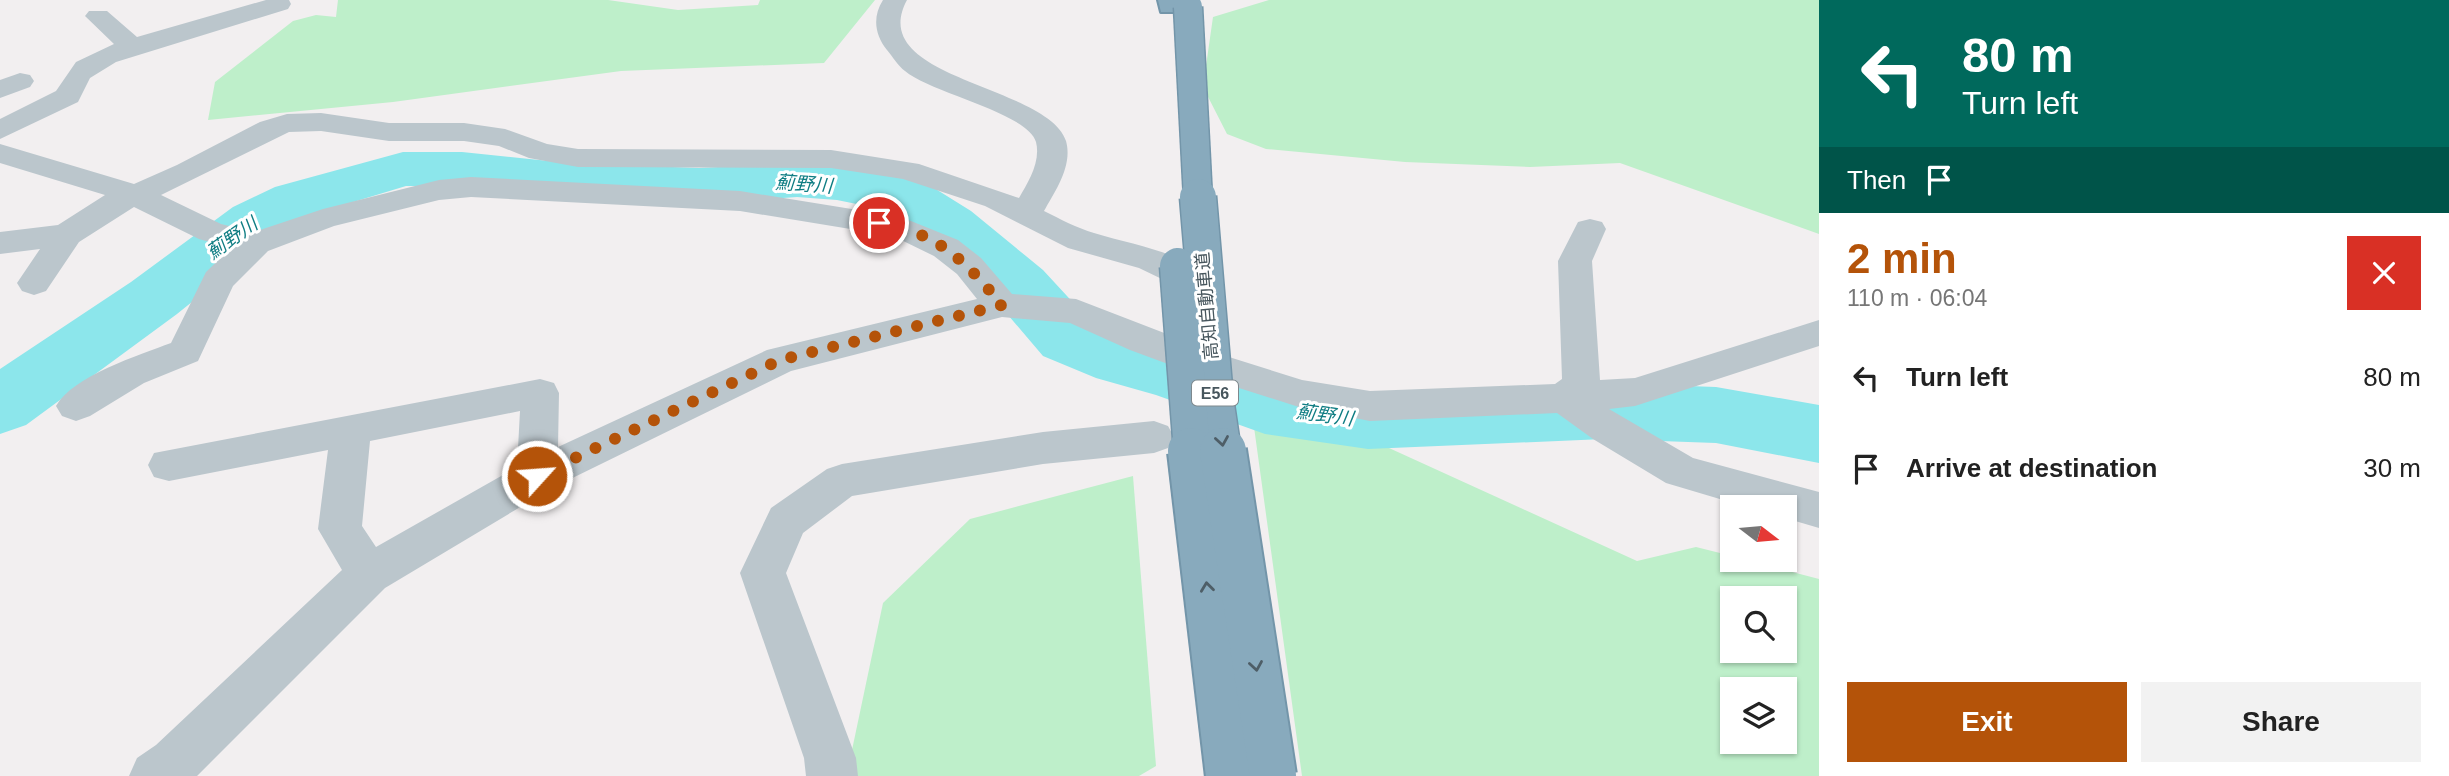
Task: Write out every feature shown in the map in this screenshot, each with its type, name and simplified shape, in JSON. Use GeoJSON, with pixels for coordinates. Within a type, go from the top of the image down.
{"type":"FeatureCollection","features":[{"type":"Feature","properties":{"kind":"highway","name":"高知自動車道"},"geometry":{"type":"LineString","coordinates":[[1179,4],[1172,183],[1186,404],[1229,776]]}},
{"type":"Feature","properties":{"kind":"highway","name":"高知自動車道"},"geometry":{"type":"LineString","coordinates":[[1179,4],[1215,398],[1273,776]]}},
{"type":"Feature","properties":{"kind":"street"},"geometry":{"type":"LineString","coordinates":[[895,0],[890,7],[888,23],[898,50],[908,60],[940,81],[1031,114],[1048,133],[1052,151],[1049,173],[1027,214]]}},
{"type":"Feature","properties":{"kind":"street"},"geometry":{"type":"LineString","coordinates":[[0,130],[68,96],[77,74],[95,61],[132,47],[277,8]]}},
{"type":"Feature","properties":{"kind":"street"},"geometry":{"type":"LineString","coordinates":[[98,16],[132,47]]}},
{"type":"Feature","properties":{"kind":"street"},"geometry":{"type":"LineString","coordinates":[[34,283],[67,235],[113,204],[188,172],[270,128],[302,121],[388,132],[464,132],[505,138],[540,152],[578,158],[831,159],[908,171],[996,199],[1051,229],[1151,260],[1178,273],[1199,291],[1212,309],[1217,338],[1209,364]]}},
{"type":"Feature","properties":{"kind":"street"},"geometry":{"type":"LineString","coordinates":[[0,153],[134,194],[211,232],[256,243]]}},
{"type":"Feature","properties":{"kind":"street"},"geometry":{"type":"LineString","coordinates":[[76,406],[131,373],[185,352],[218,280],[256,243],[323,219],[439,190],[471,187],[740,201],[901,227],[931,238],[970,266],[1002,305]]}},
{"type":"Feature","properties":{"kind":"street"},"geometry":{"type":"LineString","coordinates":[[1564,398],[1581,384],[1575,261],[1590,229]]}},
{"type":"Feature","properties":{"kind":"street"},"geometry":{"type":"LineString","coordinates":[[0,243],[67,235]]}},
{"type":"Feature","properties":{"kind":"street"},"geometry":{"type":"LineString","coordinates":[[172,772],[369,574],[537,476],[780,360],[1002,305],[1076,311],[1143,341],[1209,364],[1303,394],[1370,406],[1564,398],[1635,392],[1819,333]]}},
{"type":"Feature","properties":{"kind":"street"},"geometry":{"type":"LineString","coordinates":[[169,465],[540,393],[537,476]]}},
{"type":"Feature","properties":{"kind":"street"},"geometry":{"type":"LineString","coordinates":[[1564,398],[1607,428],[1681,471],[1819,510]]}},
{"type":"Feature","properties":{"kind":"street"},"geometry":{"type":"LineString","coordinates":[[351,430],[340,529],[369,574]]}},
{"type":"Feature","properties":{"kind":"street"},"geometry":{"type":"LineString","coordinates":[[832,776],[830,758],[762,573],[786,521],[842,481],[1043,448],[1154,437]]}},
{"type":"Feature","properties":{"kind":"green space"},"geometry":{"type":"Polygon","coordinates":[[[338,0],[608,0],[678,10],[758,5],[760,0],[875,0],[824,63],[621,71],[393,102],[208,120],[215,82],[293,21],[316,15],[336,17],[338,0]]]}},
{"type":"Feature","properties":{"kind":"green space"},"geometry":{"type":"Polygon","coordinates":[[[1269,0],[1819,0],[1819,234],[1620,163],[1530,167],[1405,162],[1266,149],[1227,134],[1203,87],[1213,17],[1269,0]]]}},
{"type":"Feature","properties":{"kind":"green space"},"geometry":{"type":"Polygon","coordinates":[[[1254,427],[1310,429],[1389,448],[1637,561],[1696,547],[1720,553],[1720,572],[1792,572],[1819,579],[1819,776],[1302,776],[1254,427]]]}},
{"type":"Feature","properties":{"kind":"green space"},"geometry":{"type":"Polygon","coordinates":[[[1133,476],[1156,766],[1139,776],[849,776],[883,603],[970,519],[1133,476]]]}},
{"type":"Feature","properties":{"kind":"waterway","name":"薊野川"},"geometry":{"type":"LineString","coordinates":[[0,406],[154,298],[254,221],[296,200],[403,169],[462,169],[568,180],[699,186],[797,180],[837,182],[905,196],[949,225],[1020,286],[1067,339],[1121,360],[1174,374],[1265,406],[1368,421],[1604,411],[1716,415],[1819,434]]}},
{"type":"Feature","properties":{"kind":"route"},"geometry":{"type":"LineString","coordinates":[[537,476],[780,360],[1002,305],[970,266],[946,248],[931,238],[901,227],[879,223]]}}]}
